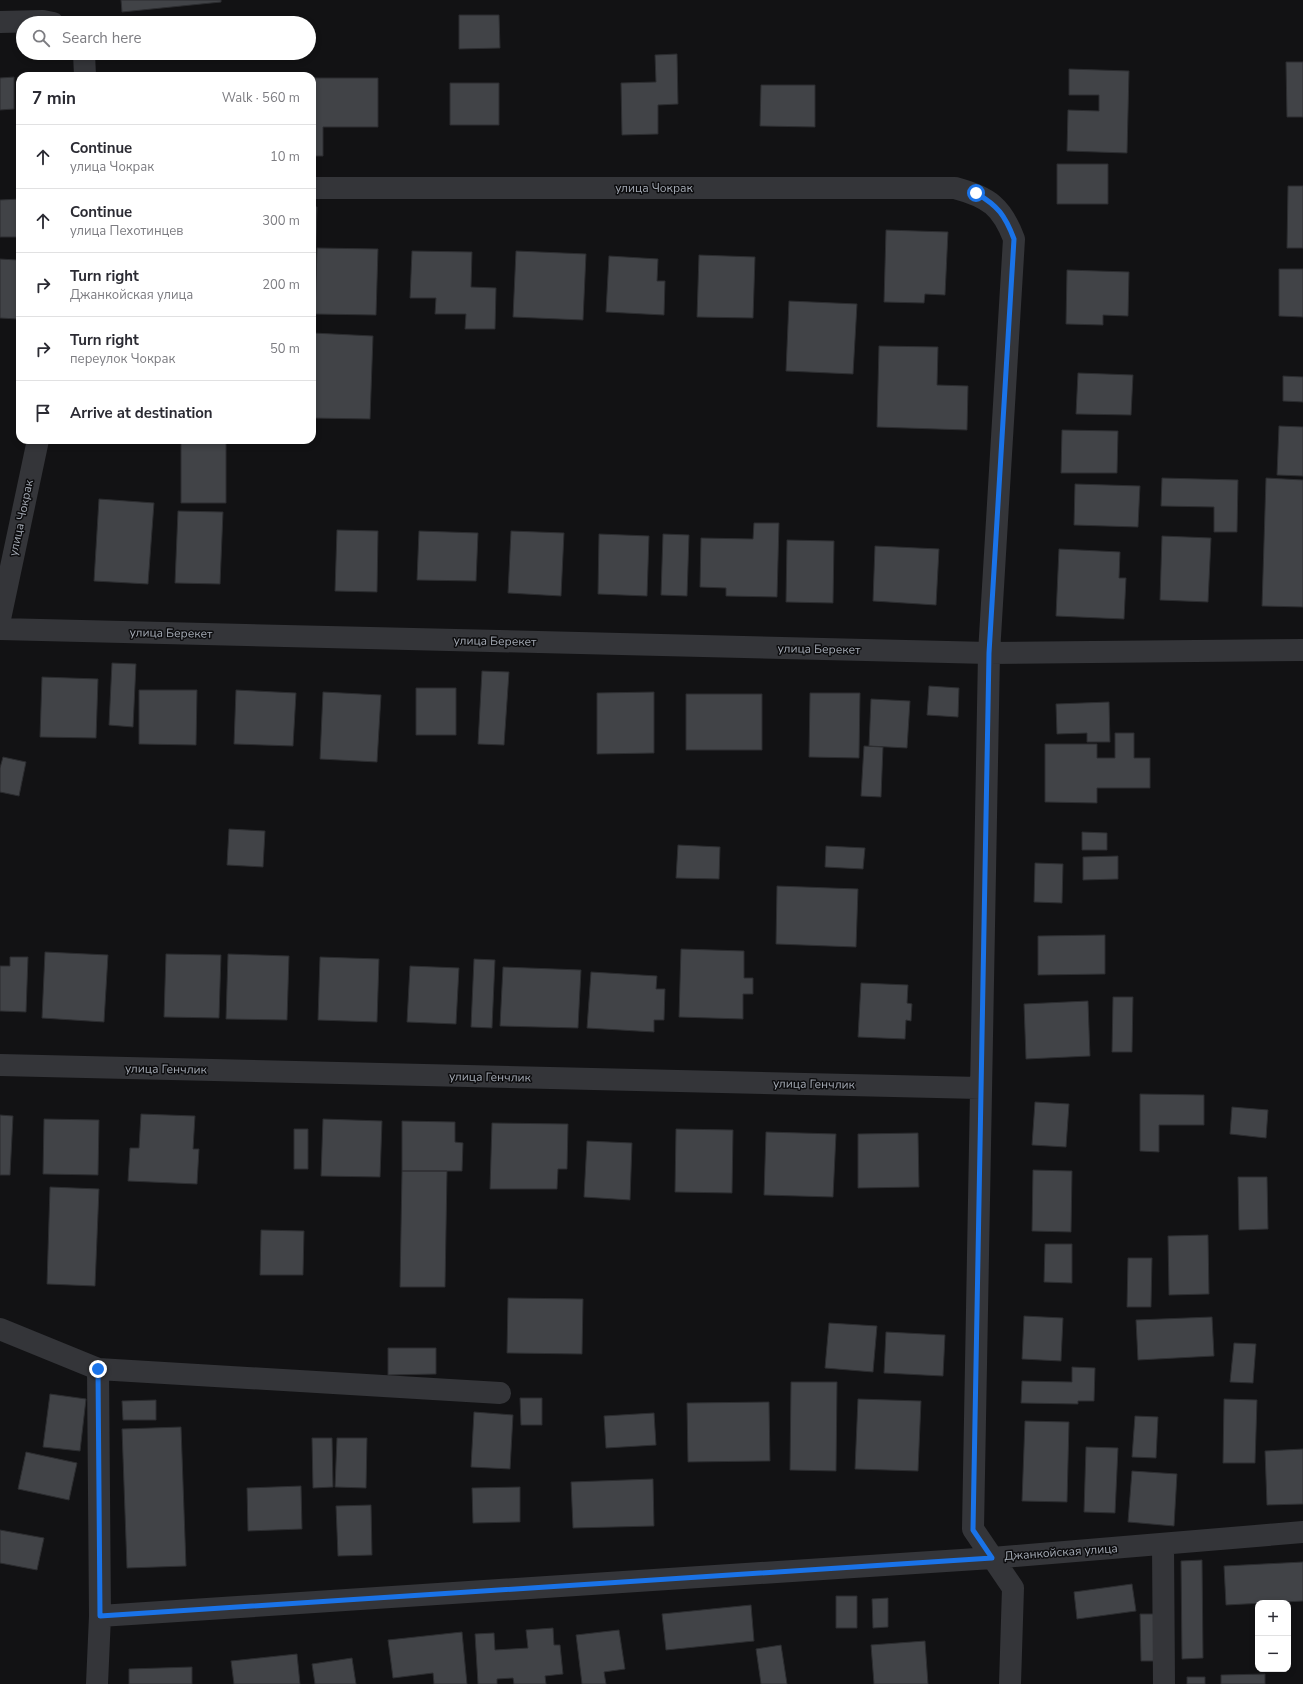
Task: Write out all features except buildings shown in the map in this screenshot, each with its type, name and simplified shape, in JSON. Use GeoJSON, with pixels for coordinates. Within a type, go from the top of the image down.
{"type":"FeatureCollection","features":[{"type":"Feature","properties":{"kind":"street"},"geometry":{"type":"LineString","coordinates":[[0,22],[16,22]]}},
{"type":"Feature","properties":{"kind":"street"},"geometry":{"type":"LineString","coordinates":[[84,60],[85,72]]}},
{"type":"Feature","properties":{"kind":"street","name":"улица Чокрак"},"geometry":{"type":"LineString","coordinates":[[316,188],[955,188],[976,193],[993,204],[1007,220],[1014,239],[989,653],[973,1530],[1013,1588],[1010,1684]]}},
{"type":"Feature","properties":{"kind":"street","name":"улица Чокрак"},"geometry":{"type":"LineString","coordinates":[[0,619],[37,444]]}},
{"type":"Feature","properties":{"kind":"street","name":"улица Берекет"},"geometry":{"type":"LineString","coordinates":[[0,629],[989,653],[1303,650]]}},
{"type":"Feature","properties":{"kind":"street","name":"улица Генчлик"},"geometry":{"type":"LineString","coordinates":[[0,1065],[980,1088]]}},
{"type":"Feature","properties":{"kind":"street"},"geometry":{"type":"LineString","coordinates":[[0,1329],[98,1369],[500,1393]]}},
{"type":"Feature","properties":{"kind":"street"},"geometry":{"type":"LineString","coordinates":[[97,1684],[100,1616],[98,1369]]}},
{"type":"Feature","properties":{"kind":"street","name":"Джанкойская улица"},"geometry":{"type":"LineString","coordinates":[[100,1616],[992,1558],[1163,1545],[1303,1532]]}},
{"type":"Feature","properties":{"kind":"street"},"geometry":{"type":"LineString","coordinates":[[1163,1545],[1164,1684]]}},
{"type":"Feature","properties":{"kind":"route"},"geometry":{"type":"LineString","coordinates":[[98,1369],[100,1616],[992,1558],[973,1530],[980,1088],[989,653],[1014,239],[1007,220],[993,204],[976,193]]}}]}
